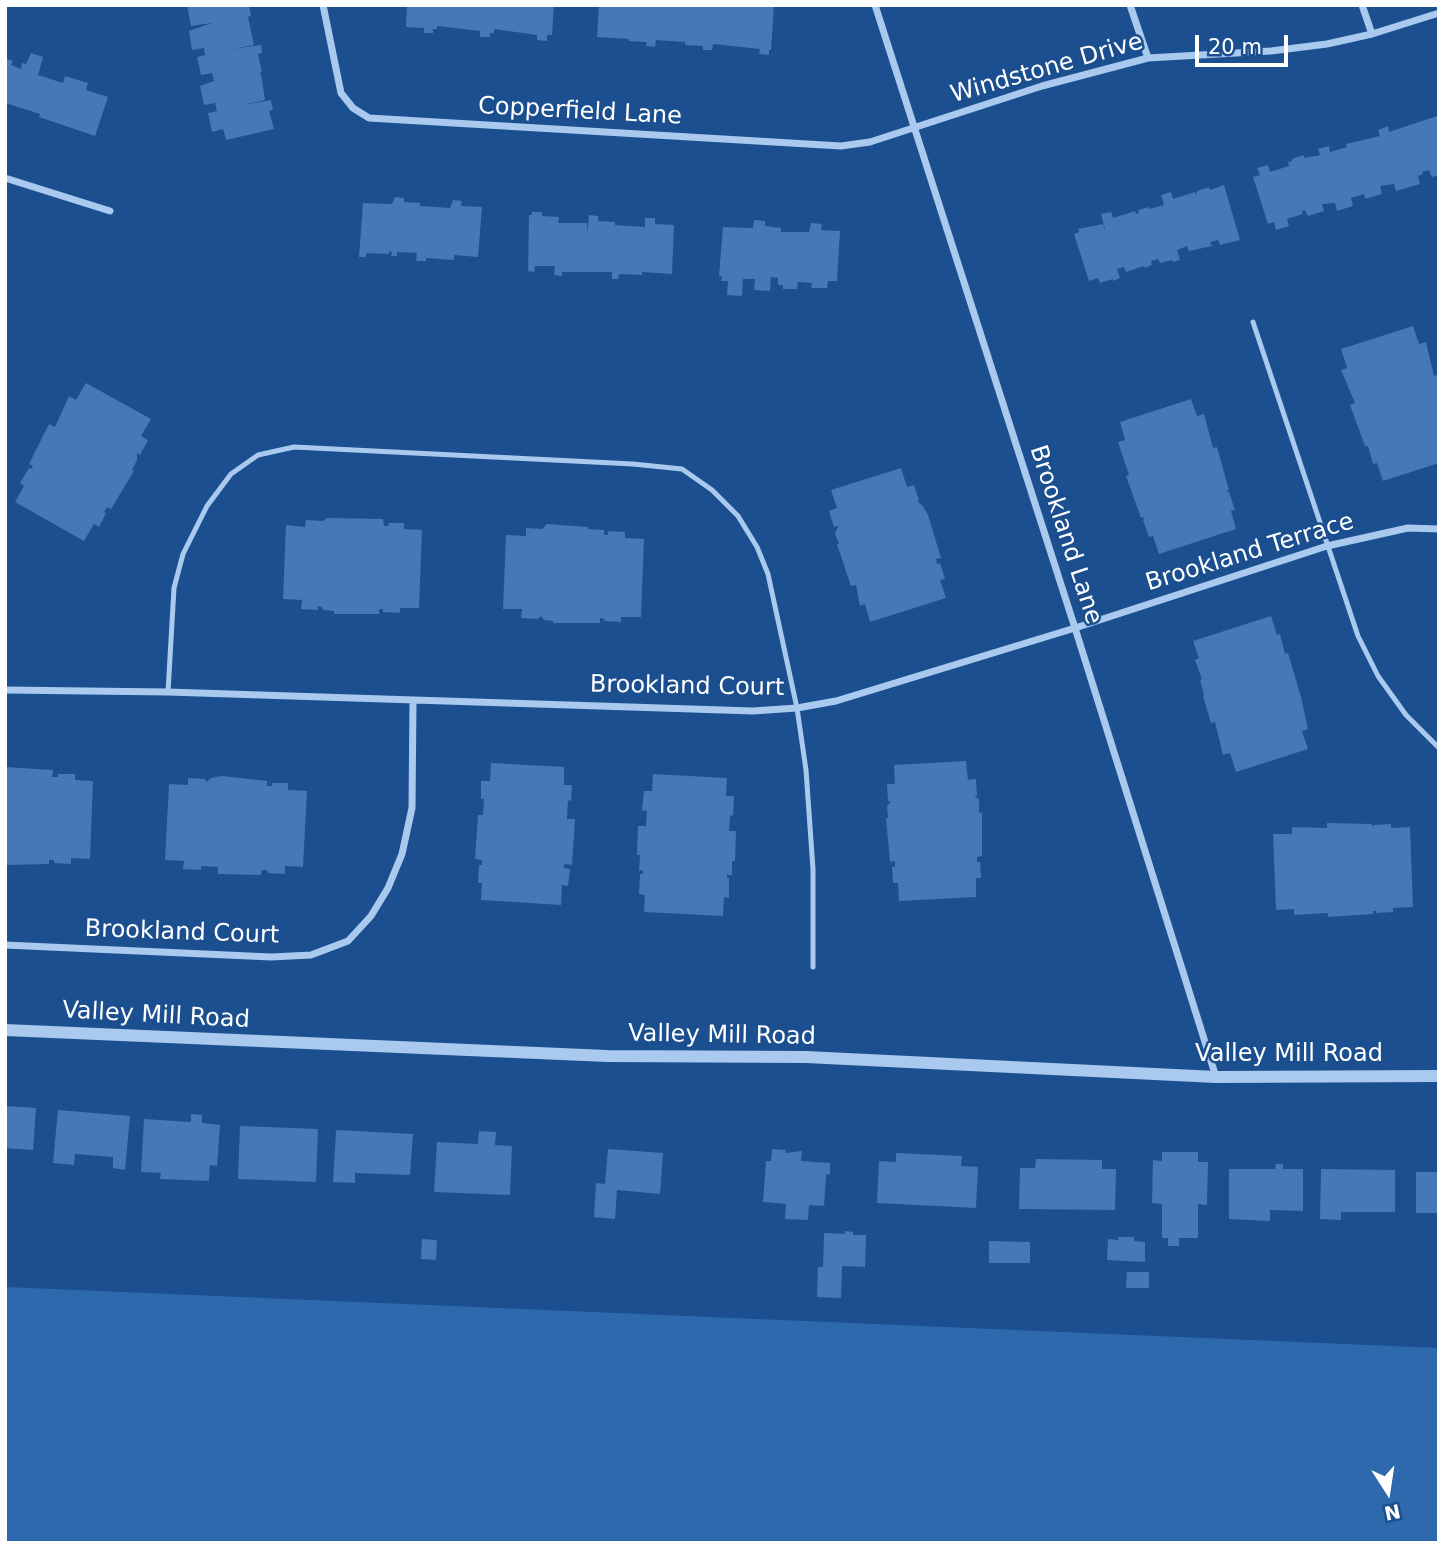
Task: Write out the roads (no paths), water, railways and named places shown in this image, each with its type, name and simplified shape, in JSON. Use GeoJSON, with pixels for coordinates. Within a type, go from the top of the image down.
{"type":"FeatureCollection","features":[{"type":"Feature","properties":{"kind":"street","name":"Copperfield Lane"},"geometry":{"type":"LineString","coordinates":[[323,5],[341,93],[352,108],[369,118],[841,146],[870,142],[914,128]]}},
{"type":"Feature","properties":{"kind":"street","name":"Brookland Lane"},"geometry":{"type":"LineString","coordinates":[[875,5],[1216,1077]]}},
{"type":"Feature","properties":{"kind":"street"},"geometry":{"type":"LineString","coordinates":[[1130,5],[1148,58]]}},
{"type":"Feature","properties":{"kind":"street"},"geometry":{"type":"LineString","coordinates":[[1362,5],[1372,34]]}},
{"type":"Feature","properties":{"kind":"street","name":"Windstone Drive"},"geometry":{"type":"LineString","coordinates":[[914,128],[1042,86],[1148,58],[1271,51],[1328,44],[1372,34],[1439,13]]}},
{"type":"Feature","properties":{"kind":"street"},"geometry":{"type":"LineString","coordinates":[[5,178],[110,211]]}},
{"type":"Feature","properties":{"kind":"street","name":"Brookland Terrace"},"geometry":{"type":"LineString","coordinates":[[1075,628],[1328,546],[1408,528],[1439,529]]}},
{"type":"Feature","properties":{"kind":"street","name":"Brookland Court"},"geometry":{"type":"LineString","coordinates":[[5,690],[168,692],[753,711],[797,708],[836,701],[1075,628]]}},
{"type":"Feature","properties":{"kind":"street","name":"Brookland Court"},"geometry":{"type":"LineString","coordinates":[[5,945],[271,957],[311,955],[348,941],[371,916],[388,888],[402,854],[412,808],[413,700]]}},
{"type":"Feature","properties":{"kind":"street","name":"Valley Mill Road"},"geometry":{"type":"LineString","coordinates":[[5,1030],[607,1056],[806,1057],[1216,1077],[1439,1076]]}},
{"type":"Feature","properties":{"kind":"lane"},"geometry":{"type":"LineString","coordinates":[[1253,322],[1358,636],[1378,676],[1406,715],[1439,748]]}},
{"type":"Feature","properties":{"kind":"lane"},"geometry":{"type":"LineString","coordinates":[[168,692],[174,588],[183,554],[207,506],[231,474],[258,455],[294,447],[634,464],[682,469],[712,490],[738,516],[757,547],[768,574],[797,708],[806,770],[813,869],[813,967]]}}]}
